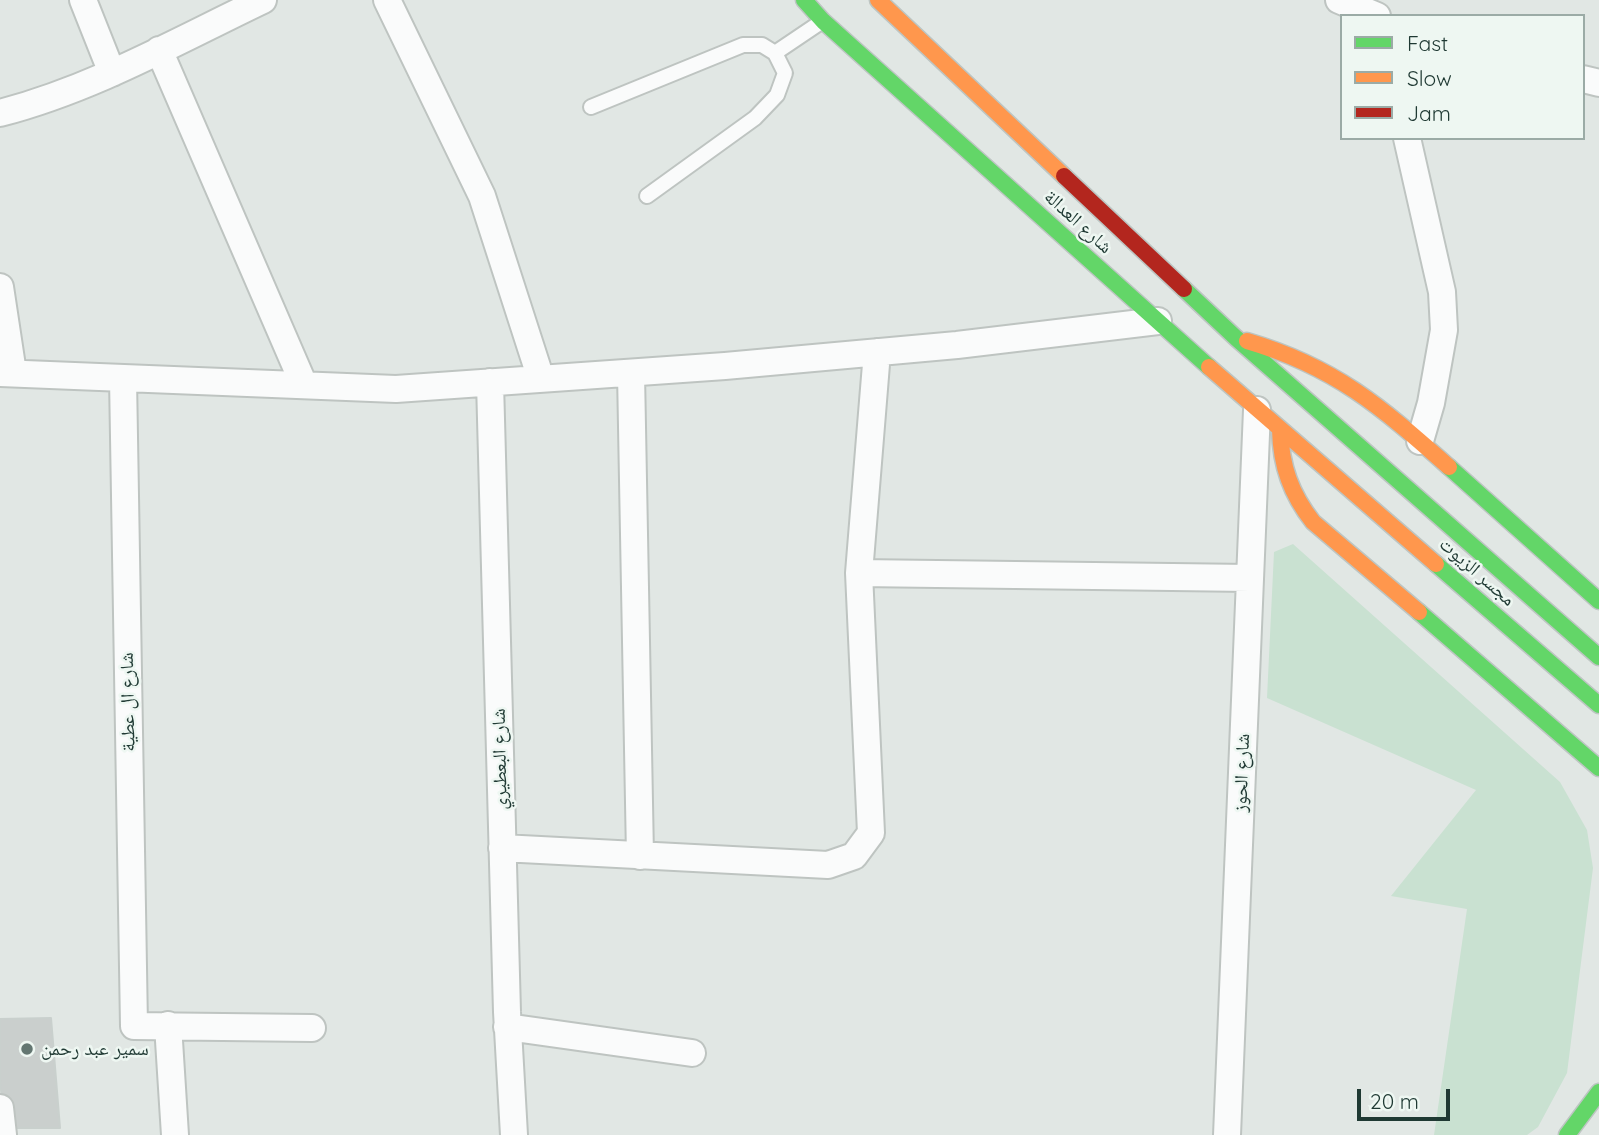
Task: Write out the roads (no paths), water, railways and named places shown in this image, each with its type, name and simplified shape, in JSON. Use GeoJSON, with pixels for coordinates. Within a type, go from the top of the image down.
{"type":"FeatureCollection","features":[{"type":"Feature","properties":{"kind":"main road","name":"شارع العدالة"},"geometry":{"type":"LineString","coordinates":[[804,0],[822,21],[1328,471]]}},
{"type":"Feature","properties":{"kind":"main road","name":"شارع العدالة"},"geometry":{"type":"LineString","coordinates":[[878,0],[1236,338],[1358,448]]}},
{"type":"Feature","properties":{"kind":"main road"},"geometry":{"type":"LineString","coordinates":[[1236,338],[1286,352],[1321,368],[1385,410],[1599,601]]}},
{"type":"Feature","properties":{"kind":"main road"},"geometry":{"type":"LineString","coordinates":[[1280,430],[1283,470],[1300,506],[1313,522],[1599,768]]}},
{"type":"Feature","properties":{"kind":"main road","name":"مجسر الزيوت"},"geometry":{"type":"LineString","coordinates":[[1358,448],[1599,657]]}},
{"type":"Feature","properties":{"kind":"main road","name":"مجسر الزيوت"},"geometry":{"type":"LineString","coordinates":[[1328,471],[1599,705]]}},
{"type":"Feature","properties":{"kind":"main road"},"geometry":{"type":"LineString","coordinates":[[1533,709],[1599,785]]}},
{"type":"Feature","properties":{"kind":"main road"},"geometry":{"type":"LineString","coordinates":[[1567,1135],[1599,1092]]}},
{"type":"Feature","properties":{"kind":"street"},"geometry":{"type":"LineString","coordinates":[[83,0],[112,73]]}},
{"type":"Feature","properties":{"kind":"street"},"geometry":{"type":"LineString","coordinates":[[0,113],[64,93],[112,73],[263,0]]}},
{"type":"Feature","properties":{"kind":"street"},"geometry":{"type":"LineString","coordinates":[[387,0],[482,197],[541,379]]}},
{"type":"Feature","properties":{"kind":"street"},"geometry":{"type":"LineString","coordinates":[[1339,0],[1372,14]]}},
{"type":"Feature","properties":{"kind":"street"},"geometry":{"type":"LineString","coordinates":[[159,50],[304,385]]}},
{"type":"Feature","properties":{"kind":"street"},"geometry":{"type":"LineString","coordinates":[[1407,140],[1443,292],[1444,330],[1439,364],[1420,441]]}},
{"type":"Feature","properties":{"kind":"street"},"geometry":{"type":"LineString","coordinates":[[0,287],[7,373],[396,388],[631,373],[877,352],[1158,321]]}},
{"type":"Feature","properties":{"kind":"street"},"geometry":{"type":"LineString","coordinates":[[502,848],[828,865],[854,856],[871,833],[859,573],[877,352]]}},
{"type":"Feature","properties":{"kind":"street"},"geometry":{"type":"LineString","coordinates":[[631,373],[640,856]]}},
{"type":"Feature","properties":{"kind":"street","name":"شارع ال عطية"},"geometry":{"type":"LineString","coordinates":[[123,377],[134,1026],[168,1025]]}},
{"type":"Feature","properties":{"kind":"street","name":"شارع البعطيري"},"geometry":{"type":"LineString","coordinates":[[490,382],[507,1027],[514,1135]]}},
{"type":"Feature","properties":{"kind":"street","name":"شارع الحوز"},"geometry":{"type":"LineString","coordinates":[[1227,1135],[1257,410]]}},
{"type":"Feature","properties":{"kind":"street"},"geometry":{"type":"LineString","coordinates":[[859,573],[1250,578]]}},
{"type":"Feature","properties":{"kind":"street"},"geometry":{"type":"LineString","coordinates":[[175,1135],[168,1025],[312,1028]]}},
{"type":"Feature","properties":{"kind":"street"},"geometry":{"type":"LineString","coordinates":[[507,1027],[692,1053]]}},
{"type":"Feature","properties":{"kind":"street"},"geometry":{"type":"LineString","coordinates":[[0,1108],[3,1135]]}},
{"type":"Feature","properties":{"kind":"lane"},"geometry":{"type":"LineString","coordinates":[[775,53],[822,21]]}},
{"type":"Feature","properties":{"kind":"lane"},"geometry":{"type":"LineString","coordinates":[[591,107],[743,45],[762,45],[775,53],[785,73],[777,95],[755,118],[647,196]]}},
{"type":"Feature","properties":{"kind":"place","name":"سمير عبد رحمن"},"geometry":{"type":"Point","coordinates":[27,1049]}}]}
